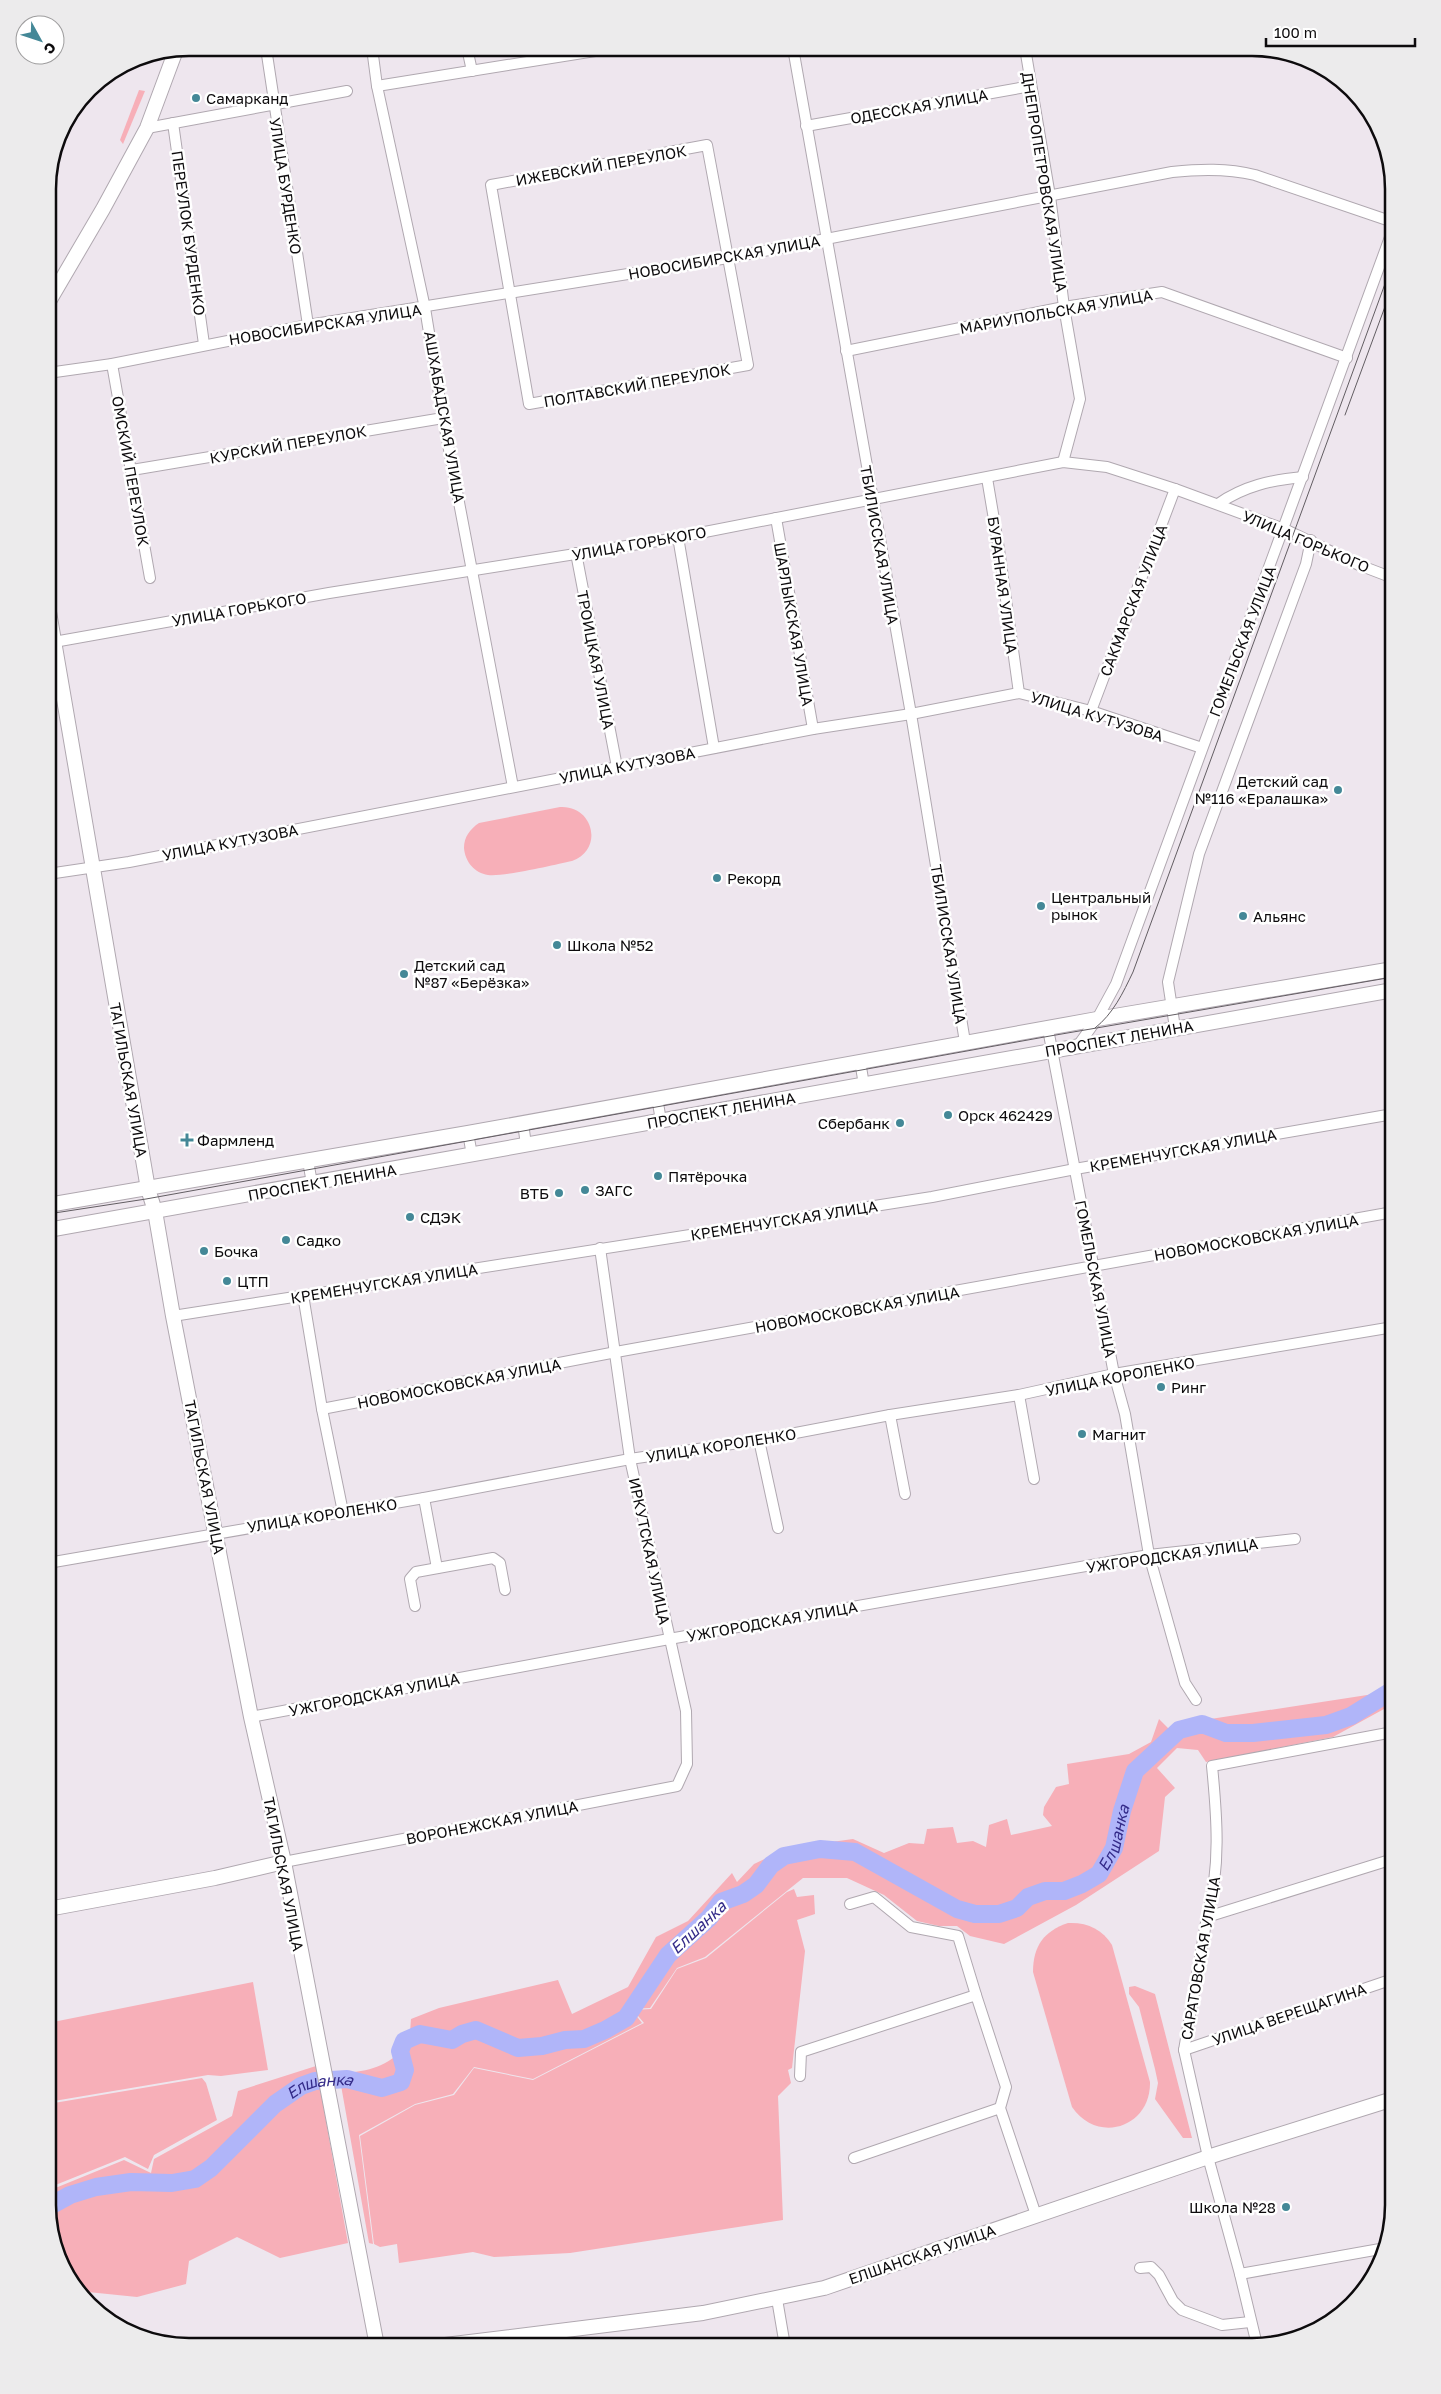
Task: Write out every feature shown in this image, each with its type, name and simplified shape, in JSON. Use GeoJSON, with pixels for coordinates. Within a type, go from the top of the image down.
{"type":"FeatureCollection","features":[{"type":"Feature","properties":{"kind":"main road"},"geometry":{"type":"LineString","coordinates":[[57,288],[99,217],[147,128],[173,57]]}},
{"type":"Feature","properties":{"kind":"main road","name":"ТАГИЛЬСКАЯ УЛИЦА"},"geometry":{"type":"LineString","coordinates":[[57,658],[148,1189],[155,1211],[173,1316],[217,1532],[251,1717],[284,1862],[305,1980],[375,2337]]}},
{"type":"Feature","properties":{"kind":"main road","name":"ПРОСПЕКТ ЛЕНИНА"},"geometry":{"type":"LineString","coordinates":[[56,1204],[468,1133],[965,1042],[1048,1029],[1097,1018],[1385,971]]}},
{"type":"Feature","properties":{"kind":"main road","name":"ПРОСПЕКТ ЛЕНИНА"},"geometry":{"type":"LineString","coordinates":[[56,1228],[1385,992]]}},
{"type":"Feature","properties":{"kind":"main road"},"geometry":{"type":"LineString","coordinates":[[56,1907],[215,1878],[284,1862]]}},
{"type":"Feature","properties":{"kind":"main road","name":"ЕЛШАНСКАЯ УЛИЦА"},"geometry":{"type":"LineString","coordinates":[[507,2337],[703,2313],[777,2299],[834,2285],[1208,2157],[1385,2102]]}},
{"type":"Feature","properties":{"kind":"street","name":"УЛИЦА БУРДЕНКО"},"geometry":{"type":"LineString","coordinates":[[267,56],[308,325]]}},
{"type":"Feature","properties":{"kind":"street","name":"АШХАБАДСКАЯ УЛИЦА"},"geometry":{"type":"LineString","coordinates":[[373,56],[377,86],[425,308],[443,418],[513,787]]}},
{"type":"Feature","properties":{"kind":"street"},"geometry":{"type":"LineString","coordinates":[[469,56],[472,71]]}},
{"type":"Feature","properties":{"kind":"street"},"geometry":{"type":"LineString","coordinates":[[377,86],[562,56]]}},
{"type":"Feature","properties":{"kind":"street","name":"ТБИЛИССКАЯ УЛИЦА"},"geometry":{"type":"LineString","coordinates":[[794,57],[911,714],[965,1042]]}},
{"type":"Feature","properties":{"kind":"street","name":"ДНЕПРОПЕТРОВСКАЯ УЛИЦА"},"geometry":{"type":"LineString","coordinates":[[1026,57],[1050,196],[1064,307],[1080,399],[1062,462]]}},
{"type":"Feature","properties":{"kind":"street","name":"ОДЕССКАЯ УЛИЦА"},"geometry":{"type":"LineString","coordinates":[[806,126],[1031,86]]}},
{"type":"Feature","properties":{"kind":"street"},"geometry":{"type":"LineString","coordinates":[[147,128],[273,103],[347,91]]}},
{"type":"Feature","properties":{"kind":"street","name":"ПЕРЕУЛОК БУРДЕНКО"},"geometry":{"type":"LineString","coordinates":[[173,123],[204,344]]}},
{"type":"Feature","properties":{"kind":"street","name":"ИЖЕВСКИЙ ПЕРЕУЛОК"},"geometry":{"type":"LineString","coordinates":[[510,293],[491,185],[707,145],[728,258]]}},
{"type":"Feature","properties":{"kind":"street","name":"НОВОСИБИРСКАЯ УЛИЦА"},"geometry":{"type":"LineString","coordinates":[[57,372],[112,364],[204,344],[308,325],[425,308],[728,258],[1172,172],[1196,169],[1232,170],[1255,175],[1385,219]]}},
{"type":"Feature","properties":{"kind":"street","name":"ГОМЕЛЬСКАЯ УЛИЦА"},"geometry":{"type":"LineString","coordinates":[[1077,1047],[1097,1018],[1116,984],[1385,253]]}},
{"type":"Feature","properties":{"kind":"street","name":"ПОЛТАВСКИЙ ПЕРЕУЛОК"},"geometry":{"type":"LineString","coordinates":[[510,293],[529,404],[748,365],[728,258]]}},
{"type":"Feature","properties":{"kind":"street","name":"МАРИУПОЛЬСКАЯ УЛИЦА"},"geometry":{"type":"LineString","coordinates":[[846,351],[1064,307],[1162,292],[1346,358]]}},
{"type":"Feature","properties":{"kind":"street","name":"ОМСКИЙ ПЕРЕУЛОК"},"geometry":{"type":"LineString","coordinates":[[112,364],[150,578]]}},
{"type":"Feature","properties":{"kind":"street","name":"КУРСКИЙ ПЕРЕУЛОК"},"geometry":{"type":"LineString","coordinates":[[132,470],[443,418]]}},
{"type":"Feature","properties":{"kind":"street","name":"УЛИЦА ГОРЬКОГО"},"geometry":{"type":"LineString","coordinates":[[57,642],[473,569],[678,537],[1062,462],[1107,467],[1218,504],[1310,540],[1360,566],[1385,575]]}},
{"type":"Feature","properties":{"kind":"street","name":"БУРАННАЯ УЛИЦА"},"geometry":{"type":"LineString","coordinates":[[987,478],[1019,692]]}},
{"type":"Feature","properties":{"kind":"street","name":"УЛИЦА ГОРЬКОГО"},"geometry":{"type":"LineString","coordinates":[[1218,504],[1230,496],[1260,483],[1303,478]]}},
{"type":"Feature","properties":{"kind":"street","name":"САКМАРСКАЯ УЛИЦА"},"geometry":{"type":"LineString","coordinates":[[1091,711],[1175,489]]}},
{"type":"Feature","properties":{"kind":"street","name":"ШАРЛЫКСКАЯ УЛИЦА"},"geometry":{"type":"LineString","coordinates":[[776,518],[813,729]]}},
{"type":"Feature","properties":{"kind":"street"},"geometry":{"type":"LineString","coordinates":[[678,537],[714,748]]}},
{"type":"Feature","properties":{"kind":"street"},"geometry":{"type":"LineString","coordinates":[[1175,1028],[1168,982],[1199,854],[1306,564],[1310,540]]}},
{"type":"Feature","properties":{"kind":"street","name":"ТРОИЦКАЯ УЛИЦА"},"geometry":{"type":"LineString","coordinates":[[576,553],[617,767]]}},
{"type":"Feature","properties":{"kind":"street","name":"УЛИЦА КУТУЗОВА"},"geometry":{"type":"LineString","coordinates":[[57,873],[93,868],[813,729],[911,714],[1019,692],[1091,711],[1202,748]]}},
{"type":"Feature","properties":{"kind":"street","name":"ГОМЕЛЬСКАЯ УЛИЦА"},"geometry":{"type":"LineString","coordinates":[[1048,1029],[1114,1374],[1125,1414],[1149,1555],[1185,1683],[1196,1700]]}},
{"type":"Feature","properties":{"kind":"street"},"geometry":{"type":"LineString","coordinates":[[860,1061],[864,1085]]}},
{"type":"Feature","properties":{"kind":"street"},"geometry":{"type":"LineString","coordinates":[[657,1098],[661,1121]]}},
{"type":"Feature","properties":{"kind":"street","name":"КРЕМЕНЧУГСКАЯ УЛИЦА"},"geometry":{"type":"LineString","coordinates":[[173,1316],[600,1248],[932,1198],[1075,1169],[1385,1116]]}},
{"type":"Feature","properties":{"kind":"street"},"geometry":{"type":"LineString","coordinates":[[523,1122],[526,1145]]}},
{"type":"Feature","properties":{"kind":"street"},"geometry":{"type":"LineString","coordinates":[[468,1133],[472,1155]]}},
{"type":"Feature","properties":{"kind":"street"},"geometry":{"type":"LineString","coordinates":[[308,1160],[312,1183]]}},
{"type":"Feature","properties":{"kind":"street","name":"НОВОМОСКОВСКАЯ УЛИЦА"},"geometry":{"type":"LineString","coordinates":[[322,1409],[616,1352],[1385,1214]]}},
{"type":"Feature","properties":{"kind":"street","name":"ИРКУТСКАЯ УЛИЦА"},"geometry":{"type":"LineString","coordinates":[[600,1248],[630,1459],[686,1711],[688,1764]]}},
{"type":"Feature","properties":{"kind":"street"},"geometry":{"type":"LineString","coordinates":[[304,1295],[322,1409],[342,1512]]}},
{"type":"Feature","properties":{"kind":"street","name":"УЛИЦА КОРОЛЕНКО"},"geometry":{"type":"LineString","coordinates":[[56,1561],[217,1532],[424,1498],[630,1459],[759,1440],[890,1415],[1019,1395],[1114,1374],[1385,1329]]}},
{"type":"Feature","properties":{"kind":"street"},"geometry":{"type":"LineString","coordinates":[[1019,1395],[1034,1479]]}},
{"type":"Feature","properties":{"kind":"street"},"geometry":{"type":"LineString","coordinates":[[890,1415],[906,1494]]}},
{"type":"Feature","properties":{"kind":"street"},"geometry":{"type":"LineString","coordinates":[[759,1440],[778,1528]]}},
{"type":"Feature","properties":{"kind":"street"},"geometry":{"type":"LineString","coordinates":[[424,1498],[437,1568]]}},
{"type":"Feature","properties":{"kind":"street","name":"УЖГОРОДСКАЯ УЛИЦА"},"geometry":{"type":"LineString","coordinates":[[251,1717],[669,1639],[1149,1555],[1295,1539]]}},
{"type":"Feature","properties":{"kind":"street"},"geometry":{"type":"LineString","coordinates":[[415,1606],[410,1579],[416,1572],[493,1558],[500,1563],[505,1590]]}},
{"type":"Feature","properties":{"kind":"street","name":"САРАТОВСКАЯ УЛИЦА"},"geometry":{"type":"LineString","coordinates":[[1254,2338],[1240,2274],[1208,2157],[1184,2050],[1207,1917],[1213,1896],[1218,1831],[1212,1766],[1385,1734]]}},
{"type":"Feature","properties":{"kind":"street","name":"ВОРОНЕЖСКАЯ УЛИЦА"},"geometry":{"type":"LineString","coordinates":[[284,1862],[678,1786],[688,1764]]}},
{"type":"Feature","properties":{"kind":"street"},"geometry":{"type":"LineString","coordinates":[[1207,1917],[1385,1862]]}},
{"type":"Feature","properties":{"kind":"street"},"geometry":{"type":"LineString","coordinates":[[850,1904],[874,1897],[911,1927],[958,1936],[1006,2087],[1000,2108],[1036,2215]]}},
{"type":"Feature","properties":{"kind":"street","name":"УЛИЦА ВЕРЕЩАГИНА"},"geometry":{"type":"LineString","coordinates":[[1184,2050],[1385,1982]]}},
{"type":"Feature","properties":{"kind":"street"},"geometry":{"type":"LineString","coordinates":[[800,2076],[801,2052],[976,1995]]}},
{"type":"Feature","properties":{"kind":"street"},"geometry":{"type":"LineString","coordinates":[[854,2158],[1000,2108]]}},
{"type":"Feature","properties":{"kind":"street"},"geometry":{"type":"LineString","coordinates":[[1240,2274],[1377,2250]]}},
{"type":"Feature","properties":{"kind":"street"},"geometry":{"type":"LineString","coordinates":[[1140,2268],[1150,2267],[1160,2275],[1173,2301],[1182,2310],[1222,2325],[1250,2322]]}},
{"type":"Feature","properties":{"kind":"street"},"geometry":{"type":"LineString","coordinates":[[777,2299],[784,2338]]}},
{"type":"Feature","properties":{"kind":"shaded area"},"geometry":{"type":"Polygon","coordinates":[[[139,90],[145,91],[123,144],[120,140],[139,90]]]}},
{"type":"Feature","properties":{"kind":"shaded area"},"geometry":{"type":"Polygon","coordinates":[[[560,807],[572,808],[581,813],[591,829],[591,839],[588,848],[582,855],[572,861],[505,874],[488,875],[475,869],[466,858],[464,848],[466,837],[479,823],[560,807]]]}},
{"type":"Feature","properties":{"kind":"shaded area"},"geometry":{"type":"Polygon","coordinates":[[[1385,1692],[1385,1709],[1333,1737],[1206,1762],[1198,1750],[1177,1748],[1157,1768],[1175,1788],[1165,1797],[1159,1851],[1076,1905],[1004,1944],[970,1936],[957,1926],[939,1926],[917,1921],[884,1895],[847,1878],[803,1878],[705,1957],[677,1968],[650,2008],[631,2009],[642,2023],[533,2079],[474,2067],[453,2094],[415,2104],[359,2135],[373,2244],[369,2243],[339,2074],[377,2067],[400,2053],[409,2046],[411,2019],[439,2008],[558,1980],[572,2014],[628,1987],[656,1937],[688,1921],[732,1873],[737,1882],[754,1864],[788,1848],[853,1839],[884,1853],[909,1843],[924,1844],[927,1829],[953,1827],[957,1843],[973,1841],[986,1847],[989,1825],[1007,1819],[1011,1835],[1052,1826],[1043,1815],[1044,1807],[1056,1787],[1069,1784],[1067,1764],[1129,1754],[1151,1742],[1159,1719],[1174,1734],[1185,1732],[1191,1722],[1385,1692]]]}},
{"type":"Feature","properties":{"kind":"shaded area"},"geometry":{"type":"Polygon","coordinates":[[[794,1889],[797,1897],[814,1895],[815,1914],[797,1920],[805,1951],[792,2068],[788,2070],[791,2083],[778,2096],[783,2220],[570,2253],[494,2257],[473,2252],[399,2263],[397,2244],[380,2247],[374,2244],[360,2136],[415,2105],[454,2095],[474,2068],[533,2080],[644,2023],[633,2010],[651,2009],[677,1969],[706,1958],[787,1892],[794,1889]]]}},
{"type":"Feature","properties":{"kind":"shaded area"},"geometry":{"type":"Polygon","coordinates":[[[1068,1923],[1088,1925],[1104,1935],[1112,1945],[1150,2082],[1148,2098],[1142,2110],[1133,2120],[1121,2126],[1108,2128],[1095,2125],[1083,2119],[1072,2107],[1033,1972],[1035,1954],[1046,1935],[1052,1930],[1068,1923]]]}},
{"type":"Feature","properties":{"kind":"shaded area"},"geometry":{"type":"Polygon","coordinates":[[[253,1982],[268,2070],[221,2076],[208,2075],[56,2101],[56,2021],[253,1982]]]}},
{"type":"Feature","properties":{"kind":"shaded area"},"geometry":{"type":"Polygon","coordinates":[[[1135,1986],[1155,1994],[1192,2138],[1183,2138],[1155,2099],[1158,2083],[1155,2069],[1139,2007],[1129,1994],[1129,1987],[1135,1986]]]}},
{"type":"Feature","properties":{"kind":"shaded area"},"geometry":{"type":"Polygon","coordinates":[[[316,2066],[348,2243],[280,2258],[237,2237],[189,2261],[186,2284],[137,2297],[89,2292],[70,2264],[63,2248],[57,2222],[56,2188],[124,2160],[151,2173],[154,2159],[232,2116],[238,2091],[316,2066]]]}},
{"type":"Feature","properties":{"kind":"shaded area"},"geometry":{"type":"Polygon","coordinates":[[[202,2078],[206,2083],[217,2120],[154,2155],[148,2169],[125,2157],[56,2185],[56,2103],[202,2078]]]}},
{"type":"Feature","properties":{"kind":"waterway","name":"Елшанка"},"geometry":{"type":"LineString","coordinates":[[56,2203],[70,2195],[96,2187],[131,2182],[172,2183],[195,2179],[211,2168],[275,2104],[301,2086],[315,2081],[347,2079],[382,2088],[401,2082],[405,2070],[400,2051],[404,2041],[420,2034],[452,2040],[462,2034],[476,2030],[518,2048],[542,2046],[565,2040],[584,2039],[605,2030],[626,2018],[668,1955],[709,1918],[721,1902],[743,1894],[756,1885],[771,1865],[784,1856],[820,1849],[855,1852],[957,1909],[975,1914],[999,1914],[1017,1908],[1028,1897],[1045,1891],[1064,1891],[1082,1884],[1099,1874],[1114,1848],[1122,1811],[1135,1771],[1179,1730],[1202,1724],[1226,1733],[1253,1733],[1326,1725],[1351,1716],[1385,1695]]}},
{"type":"Feature","properties":{"kind":"tram line"},"geometry":{"type":"LineString","coordinates":[[1095,1028],[1112,1010],[1133,972],[1385,284]]}},
{"type":"Feature","properties":{"kind":"tram line"},"geometry":{"type":"LineString","coordinates":[[1345,415],[1385,307]]}},
{"type":"Feature","properties":{"kind":"tram line"},"geometry":{"type":"LineString","coordinates":[[56,1213],[146,1199],[1050,1036],[1385,978]]}},
{"type":"Feature","properties":{"kind":"place","name":"Самарканд"},"geometry":{"type":"Point","coordinates":[196,98]}},
{"type":"Feature","properties":{"kind":"place","name":"Детский сад №116 «Ералашка»"},"geometry":{"type":"Point","coordinates":[1338,790]}},
{"type":"Feature","properties":{"kind":"place","name":"Рекорд"},"geometry":{"type":"Point","coordinates":[717,878]}},
{"type":"Feature","properties":{"kind":"place","name":"Центральный рынок"},"geometry":{"type":"Point","coordinates":[1041,906]}},
{"type":"Feature","properties":{"kind":"place","name":"Альянс"},"geometry":{"type":"Point","coordinates":[1243,916]}},
{"type":"Feature","properties":{"kind":"place","name":"Школа №52"},"geometry":{"type":"Point","coordinates":[557,945]}},
{"type":"Feature","properties":{"kind":"place","name":"Детский сад №87 «Берёзка»"},"geometry":{"type":"Point","coordinates":[404,974]}},
{"type":"Feature","properties":{"kind":"place","name":"Орск 462429"},"geometry":{"type":"Point","coordinates":[948,1115]}},
{"type":"Feature","properties":{"kind":"place","name":"Сбербанк"},"geometry":{"type":"Point","coordinates":[900,1123]}},
{"type":"Feature","properties":{"kind":"place","name":"Фармленд"},"geometry":{"type":"Point","coordinates":[187,1140]}},
{"type":"Feature","properties":{"kind":"place","name":"Пятёрочка"},"geometry":{"type":"Point","coordinates":[658,1176]}},
{"type":"Feature","properties":{"kind":"place","name":"ЗАГС"},"geometry":{"type":"Point","coordinates":[585,1190]}},
{"type":"Feature","properties":{"kind":"place","name":"ВТБ"},"geometry":{"type":"Point","coordinates":[559,1193]}},
{"type":"Feature","properties":{"kind":"place","name":"СДЭК"},"geometry":{"type":"Point","coordinates":[410,1217]}},
{"type":"Feature","properties":{"kind":"place","name":"Садко"},"geometry":{"type":"Point","coordinates":[286,1240]}},
{"type":"Feature","properties":{"kind":"place","name":"Бочка"},"geometry":{"type":"Point","coordinates":[204,1251]}},
{"type":"Feature","properties":{"kind":"place","name":"ЦТП"},"geometry":{"type":"Point","coordinates":[227,1281]}},
{"type":"Feature","properties":{"kind":"place","name":"Ринг"},"geometry":{"type":"Point","coordinates":[1161,1387]}},
{"type":"Feature","properties":{"kind":"place","name":"Магнит"},"geometry":{"type":"Point","coordinates":[1082,1434]}},
{"type":"Feature","properties":{"kind":"place","name":"Школа №28"},"geometry":{"type":"Point","coordinates":[1286,2207]}}]}
